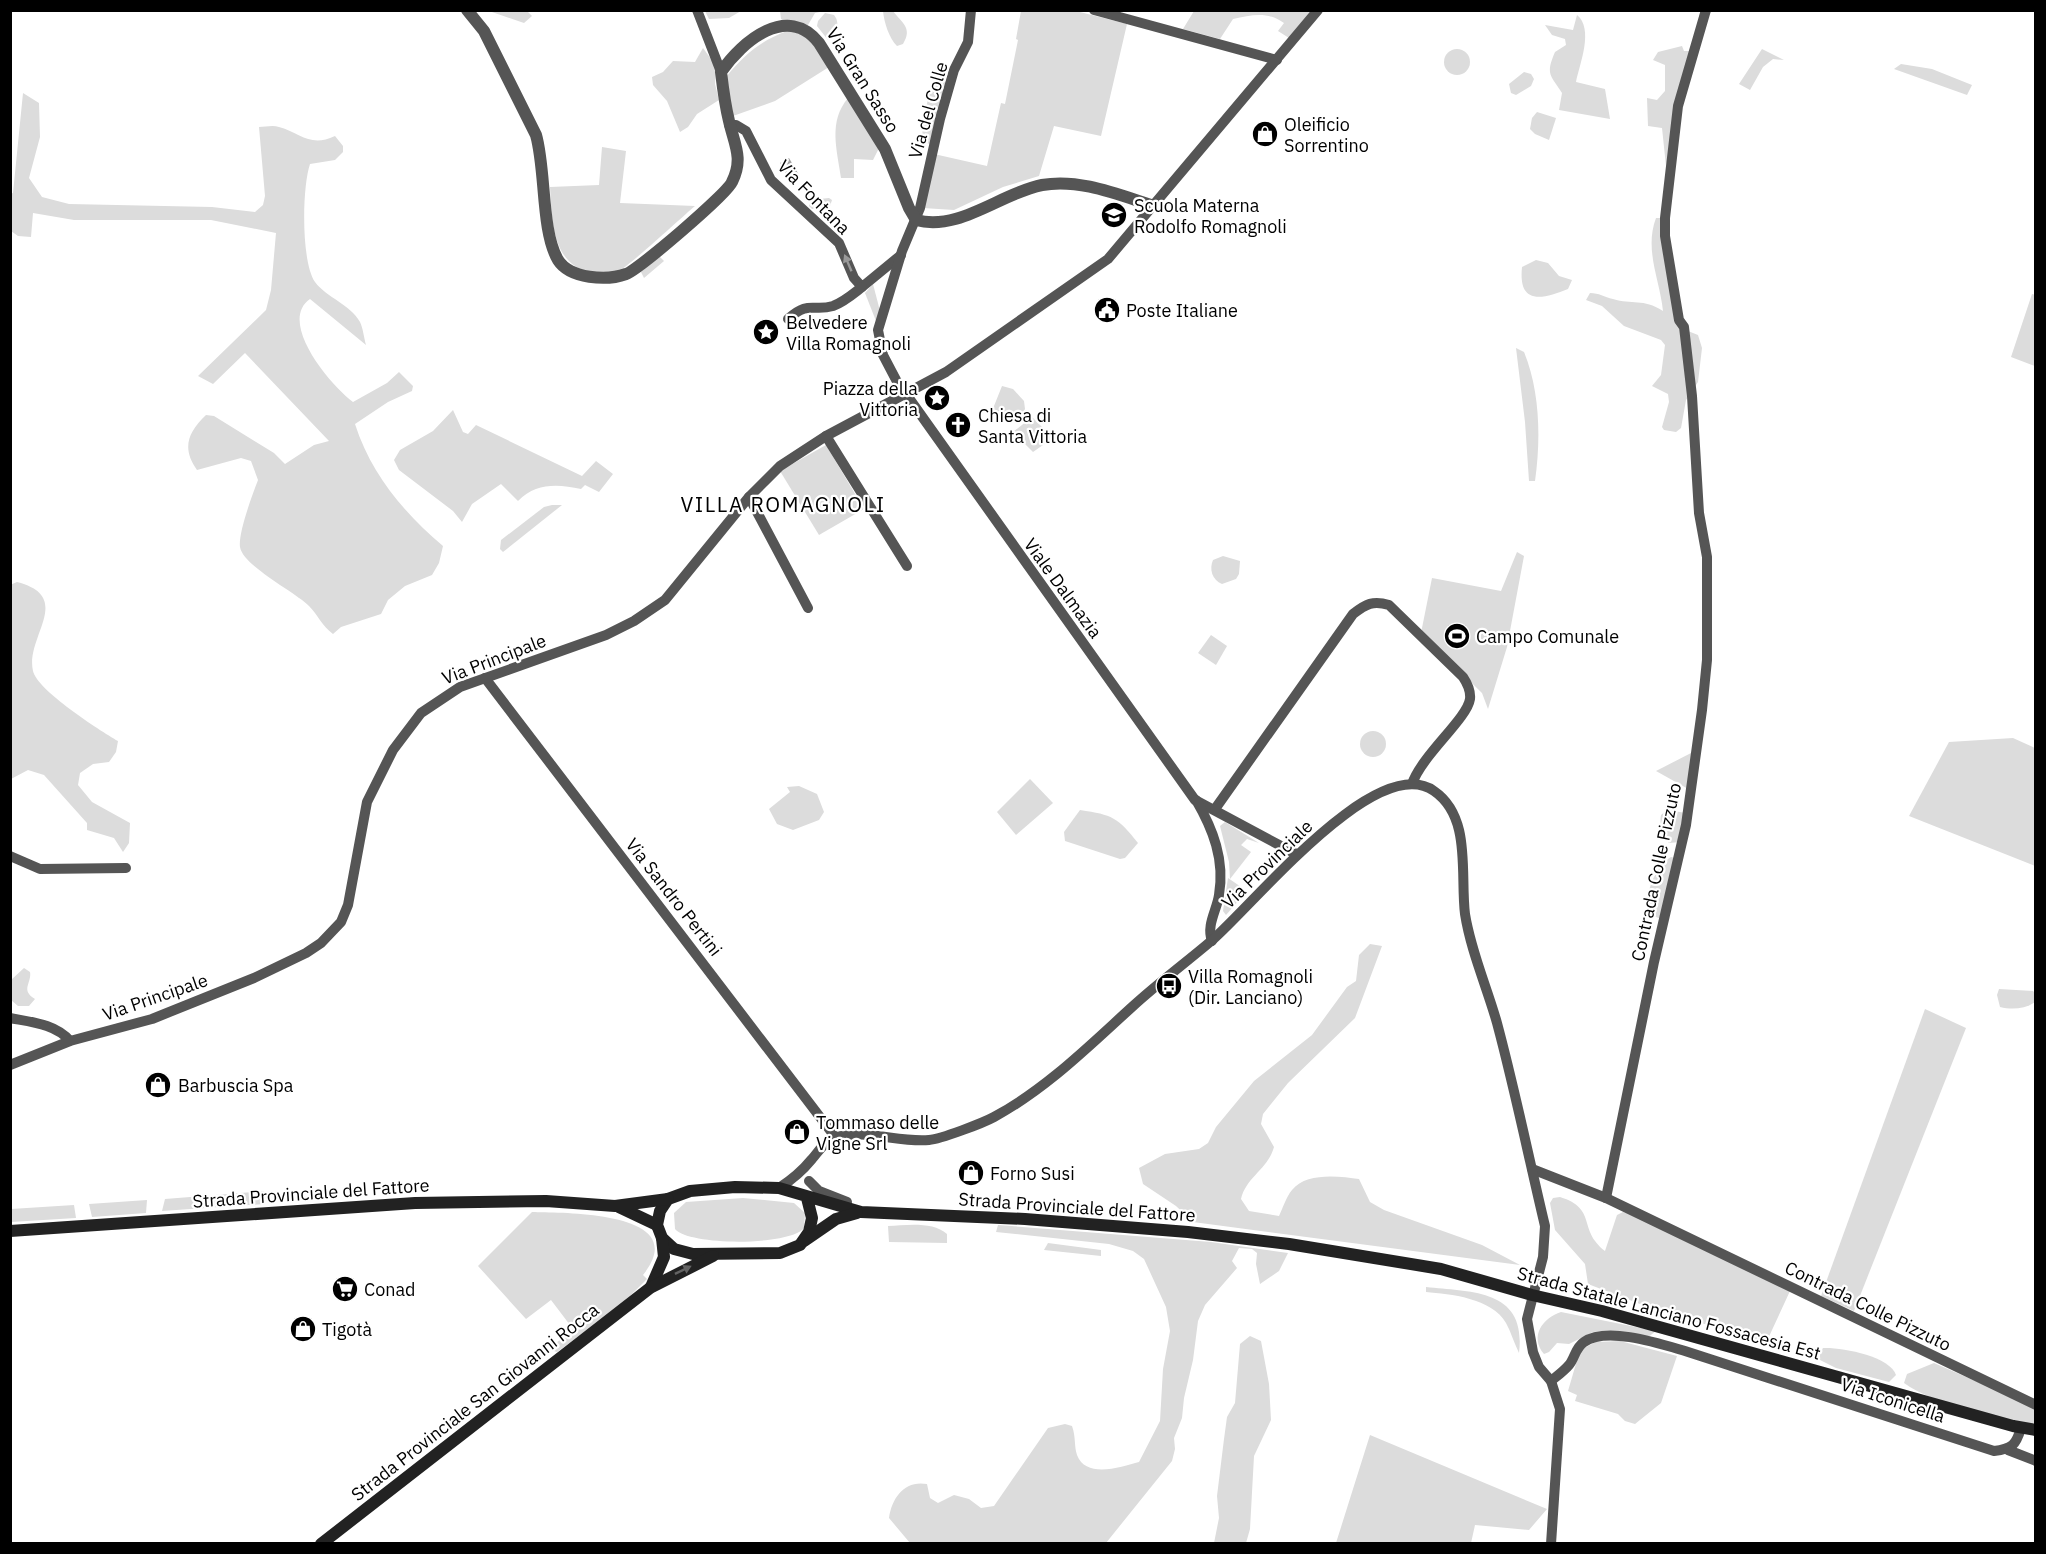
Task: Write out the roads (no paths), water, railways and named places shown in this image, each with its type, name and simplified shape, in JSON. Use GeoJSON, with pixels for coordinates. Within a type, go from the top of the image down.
{"type":"FeatureCollection","features":[{"type":"Feature","properties":{"kind":"main road","name":"Strada Provinciale del Fattore"},"geometry":{"type":"LineString","coordinates":[[10,1231],[415,1203],[546,1201],[615,1206],[668,1199],[690,1191],[712,1188],[779,1188],[861,1212],[1025,1219],[1188,1232],[1289,1244]]}},
{"type":"Feature","properties":{"kind":"main road"},"geometry":{"type":"LineString","coordinates":[[800,1245],[809,1232],[812,1218],[807,1198]]}},
{"type":"Feature","properties":{"kind":"main road"},"geometry":{"type":"LineString","coordinates":[[662,1238],[657,1225],[660,1210],[668,1199]]}},
{"type":"Feature","properties":{"kind":"main road","name":"Strada Provinciale del Fattore"},"geometry":{"type":"LineString","coordinates":[[615,1206],[639,1214],[657,1225]]}},
{"type":"Feature","properties":{"kind":"main road","name":"Strada Provinciale del Fattore"},"geometry":{"type":"LineString","coordinates":[[662,1238],[674,1249],[693,1254],[780,1253],[800,1245],[836,1219],[861,1212]]}},
{"type":"Feature","properties":{"kind":"main road","name":"Strada Provinciale San Giovanni Rocca"},"geometry":{"type":"LineString","coordinates":[[650,1288],[664,1257],[662,1238]]}},
{"type":"Feature","properties":{"kind":"main road","name":"Strada Statale Lanciano Fossacesia Est"},"geometry":{"type":"LineString","coordinates":[[1289,1244],[1441,1269],[1532,1295],[1602,1311],[2021,1428],[2036,1430]]}},
{"type":"Feature","properties":{"kind":"main road","name":"Strada Provinciale San Giovanni Rocca"},"geometry":{"type":"LineString","coordinates":[[321,1544],[650,1288],[718,1254]]}},
{"type":"Feature","properties":{"kind":"street"},"geometry":{"type":"LineString","coordinates":[[467,10],[484,31],[536,135],[542,162],[549,230],[559,261],[577,273],[593,278],[627,274],[718,199],[732,184],[737,167],[738,147],[729,125],[721,72],[697,10]]}},
{"type":"Feature","properties":{"kind":"street","name":"Via del Colle"},"geometry":{"type":"LineString","coordinates":[[916,220],[954,70],[968,42],[971,10]]}},
{"type":"Feature","properties":{"kind":"street"},"geometry":{"type":"LineString","coordinates":[[1094,10],[1277,60]]}},
{"type":"Feature","properties":{"kind":"street","name":"Via Principale"},"geometry":{"type":"LineString","coordinates":[[10,1065],[70,1041],[156,1018],[254,978],[306,954],[321,943],[341,922],[348,905],[367,802],[393,750],[414,721],[438,699],[485,678],[606,635],[651,610],[664,600],[749,497],[780,466],[826,436],[945,372],[1098,267],[1128,238],[1318,10]]}},
{"type":"Feature","properties":{"kind":"street","name":"Contrada Colle Pizzuto"},"geometry":{"type":"LineString","coordinates":[[1706,10],[1678,106],[1669,171],[1665,236],[1679,320],[1684,327],[1692,396],[1699,513],[1707,557],[1707,660],[1686,825],[1654,962],[1606,1198],[2036,1405]]}},
{"type":"Feature","properties":{"kind":"street","name":"Via Gran Sasso"},"geometry":{"type":"LineString","coordinates":[[721,72],[750,40],[772,28],[799,26],[810,31],[885,149],[916,220]]}},
{"type":"Feature","properties":{"kind":"street","name":"Via Fontana"},"geometry":{"type":"LineString","coordinates":[[729,125],[736,125],[746,131],[771,180],[839,243],[854,278],[862,287]]}},
{"type":"Feature","properties":{"kind":"street"},"geometry":{"type":"LineString","coordinates":[[905,395],[883,355],[878,330],[901,254],[916,220],[934,223],[960,217],[1044,184],[1089,186],[1154,206]]}},
{"type":"Feature","properties":{"kind":"street"},"geometry":{"type":"LineString","coordinates":[[788,319],[805,308],[831,307],[840,303],[901,254]]}},
{"type":"Feature","properties":{"kind":"street","name":"Viale Dalmazia"},"geometry":{"type":"LineString","coordinates":[[905,395],[1195,800],[1213,833],[1220,865],[1219,896],[1210,929],[1212,940]]}},
{"type":"Feature","properties":{"kind":"street"},"geometry":{"type":"LineString","coordinates":[[826,436],[907,566]]}},
{"type":"Feature","properties":{"kind":"street"},"geometry":{"type":"LineString","coordinates":[[749,497],[808,608]]}},
{"type":"Feature","properties":{"kind":"street"},"geometry":{"type":"LineString","coordinates":[[1215,809],[1353,614],[1366,604],[1377,602],[1389,605],[1462,677],[1468,686],[1470,698],[1467,709],[1422,763],[1412,784],[1431,789],[1443,798],[1453,811],[1460,832],[1465,915],[1472,947],[1498,1027],[1545,1226],[1543,1257],[1527,1319],[1533,1352],[1539,1367],[1551,1381],[1560,1409],[1551,1544]]}},
{"type":"Feature","properties":{"kind":"street","name":"Via Sandro Pertini"},"geometry":{"type":"LineString","coordinates":[[485,678],[836,1138]]}},
{"type":"Feature","properties":{"kind":"street","name":"Via Provinciale"},"geometry":{"type":"LineString","coordinates":[[836,1138],[857,1136],[930,1140],[993,1118],[1091,1047],[1132,1007],[1212,940],[1296,854],[1371,798],[1387,789],[1412,784]]}},
{"type":"Feature","properties":{"kind":"street"},"geometry":{"type":"LineString","coordinates":[[1195,800],[1296,854]]}},
{"type":"Feature","properties":{"kind":"street"},"geometry":{"type":"LineString","coordinates":[[10,856],[40,869],[126,868]]}},
{"type":"Feature","properties":{"kind":"street"},"geometry":{"type":"LineString","coordinates":[[10,1018],[45,1025],[70,1041]]}},
{"type":"Feature","properties":{"kind":"street"},"geometry":{"type":"LineString","coordinates":[[779,1188],[812,1160],[820,1147],[836,1138]]}},
{"type":"Feature","properties":{"kind":"street"},"geometry":{"type":"LineString","coordinates":[[807,1198],[812,1160]]}},
{"type":"Feature","properties":{"kind":"street"},"geometry":{"type":"LineString","coordinates":[[1532,1169],[1606,1198]]}},
{"type":"Feature","properties":{"kind":"street"},"geometry":{"type":"LineString","coordinates":[[809,1181],[831,1197],[882,1214]]}},
{"type":"Feature","properties":{"kind":"street","name":"Via Iconicella"},"geometry":{"type":"LineString","coordinates":[[1551,1381],[1569,1365],[1577,1348],[1585,1341],[1613,1336],[1639,1339],[1696,1354],[1994,1451],[2008,1450],[2036,1461]]}},
{"type":"Feature","properties":{"kind":"street"},"geometry":{"type":"LineString","coordinates":[[2008,1450],[2016,1443],[2021,1428]]}},
{"type":"Feature","properties":{"kind":"place","name":"Oleificio Sorrentino"},"geometry":{"type":"Point","coordinates":[1265,134]}},
{"type":"Feature","properties":{"kind":"place","name":"Scuola Materna Rodolfo Romagnoli"},"geometry":{"type":"Point","coordinates":[1114,215]}},
{"type":"Feature","properties":{"kind":"place","name":"Poste Italiane"},"geometry":{"type":"Point","coordinates":[1107,310]}},
{"type":"Feature","properties":{"kind":"place","name":"Belvedere Villa Romagnoli"},"geometry":{"type":"Point","coordinates":[766,332]}},
{"type":"Feature","properties":{"kind":"place","name":"Piazza della Vittoria"},"geometry":{"type":"Point","coordinates":[937,398]}},
{"type":"Feature","properties":{"kind":"place","name":"Chiesa di Santa Vittoria"},"geometry":{"type":"Point","coordinates":[958,425]}},
{"type":"Feature","properties":{"kind":"place","name":"Campo Comunale"},"geometry":{"type":"Point","coordinates":[1457,636]}},
{"type":"Feature","properties":{"kind":"place","name":"Villa Romagnoli (Dir. Lanciano)"},"geometry":{"type":"Point","coordinates":[1169,986]}},
{"type":"Feature","properties":{"kind":"place","name":"Barbuscia Spa"},"geometry":{"type":"Point","coordinates":[158,1085]}},
{"type":"Feature","properties":{"kind":"place","name":"Tommaso delle Vigne Srl"},"geometry":{"type":"Point","coordinates":[797,1132]}},
{"type":"Feature","properties":{"kind":"place","name":"Forno Susi"},"geometry":{"type":"Point","coordinates":[971,1173]}},
{"type":"Feature","properties":{"kind":"place","name":"Conad"},"geometry":{"type":"Point","coordinates":[345,1289]}},
{"type":"Feature","properties":{"kind":"place","name":"Tigotà"},"geometry":{"type":"Point","coordinates":[303,1329]}},
{"type":"Feature","properties":{"kind":"district","name":"VILLA ROMAGNOLI"},"geometry":{"type":"Point","coordinates":[783,504]}}]}
